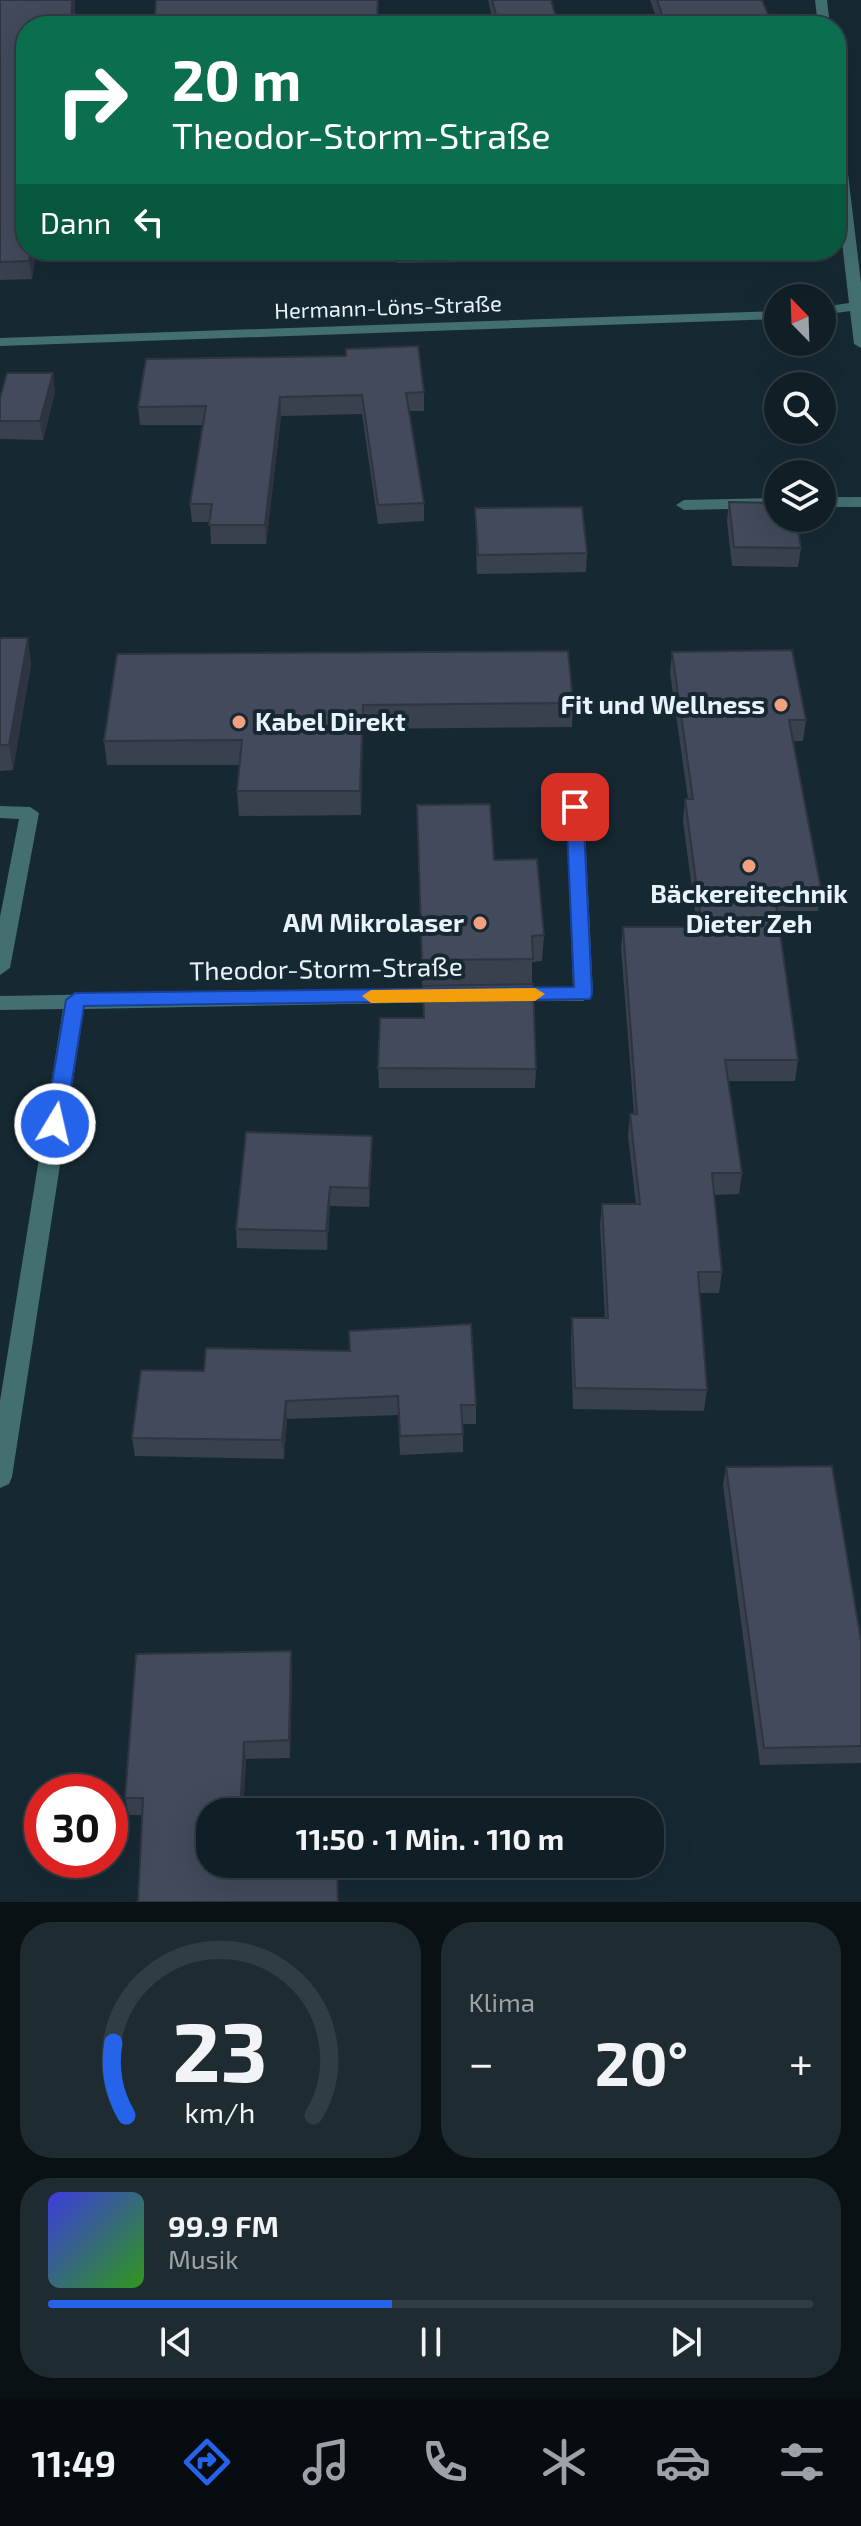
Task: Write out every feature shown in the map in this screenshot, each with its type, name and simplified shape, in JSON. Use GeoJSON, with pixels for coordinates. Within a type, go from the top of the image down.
{"type":"FeatureCollection","features":[{"type":"Feature","properties":{"kind":"street"},"geometry":{"type":"LineString","coordinates":[[846,211],[861,344]]}},
{"type":"Feature","properties":{"kind":"street"},"geometry":{"type":"LineString","coordinates":[[836,309],[858,306]]}},
{"type":"Feature","properties":{"kind":"street","name":"Hermann-Löns-Straße"},"geometry":{"type":"LineString","coordinates":[[0,342],[764,315]]}},
{"type":"Feature","properties":{"kind":"street"},"geometry":{"type":"LineString","coordinates":[[836,502],[861,502]]}},
{"type":"Feature","properties":{"kind":"street"},"geometry":{"type":"LineString","coordinates":[[684,505],[764,503]]}},
{"type":"Feature","properties":{"kind":"street","name":"Theodor-Storm-Straße"},"geometry":{"type":"LineString","coordinates":[[0,1003],[583,994],[575,807]]}},
{"type":"Feature","properties":{"kind":"street"},"geometry":{"type":"LineString","coordinates":[[0,812],[30,813],[0,968]]}},
{"type":"Feature","properties":{"kind":"street"},"geometry":{"type":"LineString","coordinates":[[0,1477],[75,1000]]}},
{"type":"Feature","properties":{"kind":"building"},"geometry":{"type":"Polygon","coordinates":[[[0,0],[72,0],[71,16],[16,16],[16,260],[29,260],[0,262],[0,0]]]}},
{"type":"Feature","properties":{"kind":"building"},"geometry":{"type":"Polygon","coordinates":[[[156,0],[378,0],[377,16],[155,16],[156,0]]]}},
{"type":"Feature","properties":{"kind":"building"},"geometry":{"type":"Polygon","coordinates":[[[492,0],[551,0],[556,16],[496,16],[492,0]]]}},
{"type":"Feature","properties":{"kind":"building"},"geometry":{"type":"Polygon","coordinates":[[[657,0],[762,0],[769,16],[663,16],[657,0]]]}},
{"type":"Feature","properties":{"kind":"building"},"geometry":{"type":"Polygon","coordinates":[[[418,346],[424,392],[406,393],[424,503],[378,505],[362,395],[280,397],[265,525],[209,525],[212,504],[190,504],[206,406],[138,407],[146,359],[346,356],[346,349],[418,346]]]}},
{"type":"Feature","properties":{"kind":"building"},"geometry":{"type":"Polygon","coordinates":[[[7,373],[53,373],[40,421],[0,421],[0,398],[7,373]]]}},
{"type":"Feature","properties":{"kind":"building"},"geometry":{"type":"Polygon","coordinates":[[[729,502],[764,503],[764,532],[798,532],[801,548],[734,547],[729,502]]]}},
{"type":"Feature","properties":{"kind":"building"},"geometry":{"type":"Polygon","coordinates":[[[582,507],[587,553],[478,555],[475,508],[582,507]]]}},
{"type":"Feature","properties":{"kind":"building"},"geometry":{"type":"Polygon","coordinates":[[[0,638],[28,638],[9,745],[0,745],[0,638]]]}},
{"type":"Feature","properties":{"kind":"building"},"geometry":{"type":"Polygon","coordinates":[[[792,650],[806,720],[789,720],[821,889],[774,890],[798,1060],[725,1060],[742,1173],[712,1173],[722,1272],[698,1272],[707,1390],[575,1388],[572,1318],[608,1318],[602,1204],[640,1204],[630,1114],[637,1114],[623,927],[702,927],[685,799],[693,799],[672,652],[792,650]]]}},
{"type":"Feature","properties":{"kind":"building"},"geometry":{"type":"Polygon","coordinates":[[[568,651],[573,703],[363,705],[360,791],[237,791],[242,740],[104,741],[117,654],[568,651]]]}},
{"type":"Feature","properties":{"kind":"building","name":"AM Mikrolaser"},"geometry":{"type":"Polygon","coordinates":[[[490,804],[494,860],[537,859],[544,935],[532,936],[533,959],[422,960],[417,805],[490,804]]]}},
{"type":"Feature","properties":{"kind":"building"},"geometry":{"type":"Polygon","coordinates":[[[533,984],[536,1069],[378,1068],[380,1018],[424,1018],[423,986],[533,984]]]}},
{"type":"Feature","properties":{"kind":"building"},"geometry":{"type":"Polygon","coordinates":[[[246,1132],[372,1136],[369,1188],[330,1187],[326,1231],[236,1229],[246,1132]]]}},
{"type":"Feature","properties":{"kind":"building"},"geometry":{"type":"Polygon","coordinates":[[[471,1324],[476,1405],[461,1405],[463,1434],[400,1436],[398,1396],[286,1401],[282,1440],[132,1438],[141,1370],[204,1371],[206,1348],[350,1351],[349,1331],[471,1324]]]}},
{"type":"Feature","properties":{"kind":"building"},"geometry":{"type":"Polygon","coordinates":[[[832,1466],[861,1641],[861,1746],[764,1748],[726,1467],[832,1466]]]}},
{"type":"Feature","properties":{"kind":"building"},"geometry":{"type":"Polygon","coordinates":[[[291,1651],[289,1740],[244,1742],[241,1798],[196,1798],[196,1878],[337,1878],[338,1902],[138,1902],[143,1798],[128,1798],[127,1774],[136,1654],[291,1651]]]}},
{"type":"Feature","properties":{"kind":"slow traffic"},"geometry":{"type":"LineString","coordinates":[[371,996],[535,994]]}},
{"type":"Feature","properties":{"kind":"place","name":"Fit und Wellness"},"geometry":{"type":"Point","coordinates":[781,705]}},
{"type":"Feature","properties":{"kind":"place","name":"Kabel Direkt"},"geometry":{"type":"Point","coordinates":[239,722]}},
{"type":"Feature","properties":{"kind":"place","name":"Bäckereitechnik Dieter Zeh"},"geometry":{"type":"Point","coordinates":[749,866]}},
{"type":"Feature","properties":{"kind":"place","name":"AM Mikrolaser"},"geometry":{"type":"Point","coordinates":[480,923]}},
{"type":"Feature","properties":{"kind":"route"},"geometry":{"type":"LineString","coordinates":[[55,1124],[75,1000],[583,994],[575,807]]}}]}
